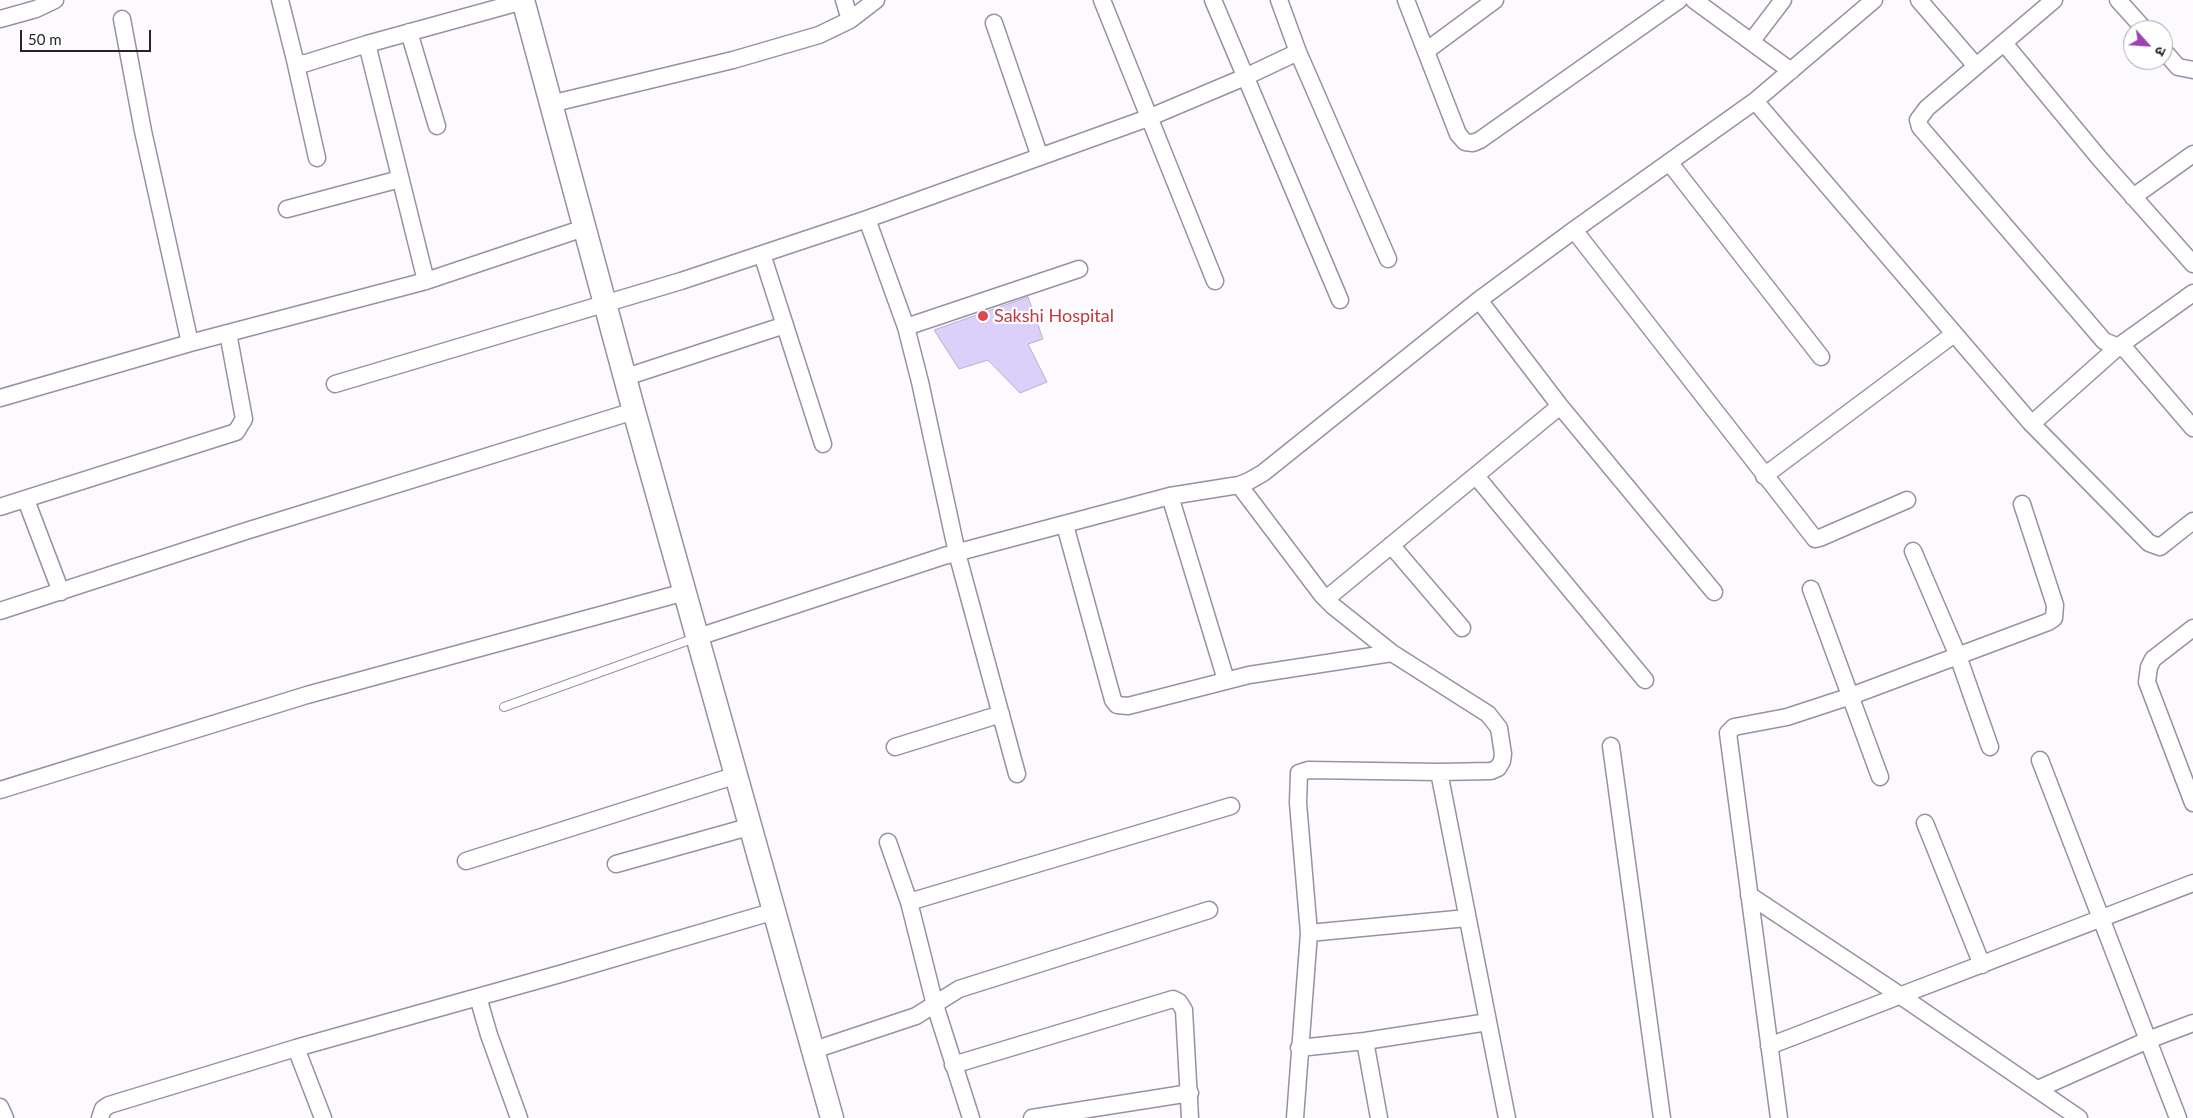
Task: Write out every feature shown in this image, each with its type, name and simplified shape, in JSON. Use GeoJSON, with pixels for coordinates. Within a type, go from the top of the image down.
{"type":"FeatureCollection","features":[{"type":"Feature","properties":{"kind":"main road"},"geometry":{"type":"LineString","coordinates":[[523,0],[634,412],[752,826],[832,1118]]}},
{"type":"Feature","properties":{"kind":"street"},"geometry":{"type":"LineString","coordinates":[[0,18],[36,10],[55,0]]}},
{"type":"Feature","properties":{"kind":"street"},"geometry":{"type":"LineString","coordinates":[[280,0],[318,158]]}},
{"type":"Feature","properties":{"kind":"street"},"geometry":{"type":"LineString","coordinates":[[295,60],[299,63],[309,64],[367,44],[523,0]]}},
{"type":"Feature","properties":{"kind":"street"},"geometry":{"type":"LineString","coordinates":[[844,0],[850,20]]}},
{"type":"Feature","properties":{"kind":"street"},"geometry":{"type":"LineString","coordinates":[[550,104],[733,60],[819,35],[850,20],[876,0]]}},
{"type":"Feature","properties":{"kind":"street"},"geometry":{"type":"LineString","coordinates":[[1102,0],[1215,281]]}},
{"type":"Feature","properties":{"kind":"street"},"geometry":{"type":"LineString","coordinates":[[1213,0],[1340,300]]}},
{"type":"Feature","properties":{"kind":"street"},"geometry":{"type":"LineString","coordinates":[[1279,0],[1298,52],[1388,259]]}},
{"type":"Feature","properties":{"kind":"street"},"geometry":{"type":"LineString","coordinates":[[1406,0],[1458,134],[1466,142],[1473,143],[1480,140],[1679,0]]}},
{"type":"Feature","properties":{"kind":"street"},"geometry":{"type":"LineString","coordinates":[[1426,51],[1496,0]]}},
{"type":"Feature","properties":{"kind":"street"},"geometry":{"type":"LineString","coordinates":[[1694,0],[1791,71]]}},
{"type":"Feature","properties":{"kind":"street"},"geometry":{"type":"LineString","coordinates":[[1751,42],[1783,0]]}},
{"type":"Feature","properties":{"kind":"street"},"geometry":{"type":"LineString","coordinates":[[698,637],[957,553],[1170,496],[1239,485],[1262,473],[1479,300],[1755,101],[1874,0]]}},
{"type":"Feature","properties":{"kind":"street"},"geometry":{"type":"LineString","coordinates":[[1919,0],[1976,66]]}},
{"type":"Feature","properties":{"kind":"street"},"geometry":{"type":"LineString","coordinates":[[2054,0],[1922,113],[1918,120],[1920,127],[2104,341],[2119,346],[2130,355],[2193,428]]}},
{"type":"Feature","properties":{"kind":"street"},"geometry":{"type":"LineString","coordinates":[[2118,0],[2136,20]]}},
{"type":"Feature","properties":{"kind":"street"},"geometry":{"type":"LineString","coordinates":[[122,19],[143,131],[190,343]]}},
{"type":"Feature","properties":{"kind":"street"},"geometry":{"type":"LineString","coordinates":[[994,23],[1040,157]]}},
{"type":"Feature","properties":{"kind":"street"},"geometry":{"type":"LineString","coordinates":[[409,32],[437,126]]}},
{"type":"Feature","properties":{"kind":"street"},"geometry":{"type":"LineString","coordinates":[[2004,43],[2100,159],[2193,264]]}},
{"type":"Feature","properties":{"kind":"street"},"geometry":{"type":"LineString","coordinates":[[367,44],[426,281]]}},
{"type":"Feature","properties":{"kind":"street"},"geometry":{"type":"LineString","coordinates":[[335,384],[606,303],[868,219],[1148,118],[1245,77],[1298,52]]}},
{"type":"Feature","properties":{"kind":"street"},"geometry":{"type":"LineString","coordinates":[[2173,61],[2178,67],[2193,70]]}},
{"type":"Feature","properties":{"kind":"street"},"geometry":{"type":"LineString","coordinates":[[1755,101],[2030,422],[2149,544],[2160,547],[2193,521]]}},
{"type":"Feature","properties":{"kind":"street"},"geometry":{"type":"LineString","coordinates":[[2133,197],[2193,154]]}},
{"type":"Feature","properties":{"kind":"street"},"geometry":{"type":"LineString","coordinates":[[1669,162],[1821,357]]}},
{"type":"Feature","properties":{"kind":"street"},"geometry":{"type":"LineString","coordinates":[[287,209],[400,179]]}},
{"type":"Feature","properties":{"kind":"street"},"geometry":{"type":"LineString","coordinates":[[868,219],[906,326],[957,553],[1017,774]]}},
{"type":"Feature","properties":{"kind":"street"},"geometry":{"type":"LineString","coordinates":[[0,398],[190,343],[426,281],[584,228]]}},
{"type":"Feature","properties":{"kind":"street"},"geometry":{"type":"LineString","coordinates":[[1574,230],[1814,539],[1907,500]]}},
{"type":"Feature","properties":{"kind":"street"},"geometry":{"type":"LineString","coordinates":[[762,254],[823,444]]}},
{"type":"Feature","properties":{"kind":"street"},"geometry":{"type":"LineString","coordinates":[[906,326],[1079,269]]}},
{"type":"Feature","properties":{"kind":"street"},"geometry":{"type":"LineString","coordinates":[[2030,422],[2036,420],[2119,346],[2193,293]]}},
{"type":"Feature","properties":{"kind":"street"},"geometry":{"type":"LineString","coordinates":[[1479,300],[1560,406],[1714,592]]}},
{"type":"Feature","properties":{"kind":"street"},"geometry":{"type":"LineString","coordinates":[[626,377],[785,325]]}},
{"type":"Feature","properties":{"kind":"street"},"geometry":{"type":"LineString","coordinates":[[0,508],[236,432],[244,419],[228,333]]}},
{"type":"Feature","properties":{"kind":"street"},"geometry":{"type":"LineString","coordinates":[[1764,476],[1954,334]]}},
{"type":"Feature","properties":{"kind":"street"},"geometry":{"type":"LineString","coordinates":[[1326,599],[1560,406]]}},
{"type":"Feature","properties":{"kind":"street"},"geometry":{"type":"LineString","coordinates":[[0,611],[255,528],[634,412]]}},
{"type":"Feature","properties":{"kind":"street"},"geometry":{"type":"LineString","coordinates":[[1476,476],[1645,680]]}},
{"type":"Feature","properties":{"kind":"street"},"geometry":{"type":"LineString","coordinates":[[1239,485],[1326,599],[1392,654],[1488,714],[1499,728],[1503,754],[1498,768],[1491,771],[1308,770],[1299,773],[1298,803],[1308,933],[1295,1118]]}},
{"type":"Feature","properties":{"kind":"street"},"geometry":{"type":"LineString","coordinates":[[1170,496],[1226,680]]}},
{"type":"Feature","properties":{"kind":"street"},"geometry":{"type":"LineString","coordinates":[[26,500],[61,592]]}},
{"type":"Feature","properties":{"kind":"street"},"geometry":{"type":"LineString","coordinates":[[1779,1118],[1728,738],[1730,729],[1800,714],[2048,622],[2054,618],[2054,606],[2022,504]]}},
{"type":"Feature","properties":{"kind":"street"},"geometry":{"type":"LineString","coordinates":[[1065,525],[1113,700],[1117,705],[1128,706],[1226,680],[1392,654]]}},
{"type":"Feature","properties":{"kind":"street"},"geometry":{"type":"LineString","coordinates":[[1391,545],[1462,628]]}},
{"type":"Feature","properties":{"kind":"street"},"geometry":{"type":"LineString","coordinates":[[1913,551],[1958,656],[1990,747]]}},
{"type":"Feature","properties":{"kind":"street"},"geometry":{"type":"LineString","coordinates":[[1811,589],[1880,777]]}},
{"type":"Feature","properties":{"kind":"street"},"geometry":{"type":"LineString","coordinates":[[0,790],[316,693],[685,592]]}},
{"type":"Feature","properties":{"kind":"street"},"geometry":{"type":"LineString","coordinates":[[2193,628],[2153,659],[2149,667],[2148,682],[2193,803]]}},
{"type":"Feature","properties":{"kind":"street"},"geometry":{"type":"LineString","coordinates":[[895,747],[1000,714]]}},
{"type":"Feature","properties":{"kind":"street"},"geometry":{"type":"LineString","coordinates":[[1611,746],[1662,1118]]}},
{"type":"Feature","properties":{"kind":"street"},"geometry":{"type":"LineString","coordinates":[[2040,760],[2178,1118]]}},
{"type":"Feature","properties":{"kind":"street"},"geometry":{"type":"LineString","coordinates":[[1440,772],[1507,1118]]}},
{"type":"Feature","properties":{"kind":"street"},"geometry":{"type":"LineString","coordinates":[[466,861],[737,775]]}},
{"type":"Feature","properties":{"kind":"street"},"geometry":{"type":"LineString","coordinates":[[909,902],[1231,806]]}},
{"type":"Feature","properties":{"kind":"street"},"geometry":{"type":"LineString","coordinates":[[1925,823],[1982,965]]}},
{"type":"Feature","properties":{"kind":"street"},"geometry":{"type":"LineString","coordinates":[[616,864],[752,826]]}},
{"type":"Feature","properties":{"kind":"street"},"geometry":{"type":"LineString","coordinates":[[888,842],[909,902],[935,1005],[971,1118]]}},
{"type":"Feature","properties":{"kind":"street"},"geometry":{"type":"LineString","coordinates":[[1769,1046],[2193,883]]}},
{"type":"Feature","properties":{"kind":"street"},"geometry":{"type":"LineString","coordinates":[[1749,895],[2079,1118]]}},
{"type":"Feature","properties":{"kind":"street"},"geometry":{"type":"LineString","coordinates":[[814,1050],[916,1016],[959,989],[1209,910]]}},
{"type":"Feature","properties":{"kind":"street"},"geometry":{"type":"LineString","coordinates":[[100,1118],[103,1109],[109,1104],[296,1048],[775,911]]}},
{"type":"Feature","properties":{"kind":"street"},"geometry":{"type":"LineString","coordinates":[[1308,933],[1467,918]]}},
{"type":"Feature","properties":{"kind":"street"},"geometry":{"type":"LineString","coordinates":[[478,997],[489,1036],[519,1118]]}},
{"type":"Feature","properties":{"kind":"street"},"geometry":{"type":"LineString","coordinates":[[953,1065],[1173,999],[1179,1002],[1184,1010],[1190,1118]]}},
{"type":"Feature","properties":{"kind":"street"},"geometry":{"type":"LineString","coordinates":[[1299,1048],[1365,1041],[1488,1022]]}},
{"type":"Feature","properties":{"kind":"street"},"geometry":{"type":"LineString","coordinates":[[2038,1089],[2148,1040],[2193,1023]]}},
{"type":"Feature","properties":{"kind":"street"},"geometry":{"type":"LineString","coordinates":[[1365,1041],[1378,1118]]}},
{"type":"Feature","properties":{"kind":"street"},"geometry":{"type":"LineString","coordinates":[[296,1048],[323,1118]]}},
{"type":"Feature","properties":{"kind":"street"},"geometry":{"type":"LineString","coordinates":[[1032,1118],[1190,1093]]}},
{"type":"Feature","properties":{"kind":"street"},"geometry":{"type":"LineString","coordinates":[[0,1107],[5,1118]]}},
{"type":"Feature","properties":{"kind":"lane"},"geometry":{"type":"LineString","coordinates":[[504,708],[698,637]]}},
{"type":"Feature","properties":{"kind":"building"},"geometry":{"type":"Polygon","coordinates":[[[1028,297],[1043,339],[1028,344],[1047,382],[1020,393],[988,360],[959,369],[934,330],[1028,297]]]}},
{"type":"Feature","properties":{"kind":"place","name":"Sakshi Hospital"},"geometry":{"type":"Point","coordinates":[983,316]}}]}
